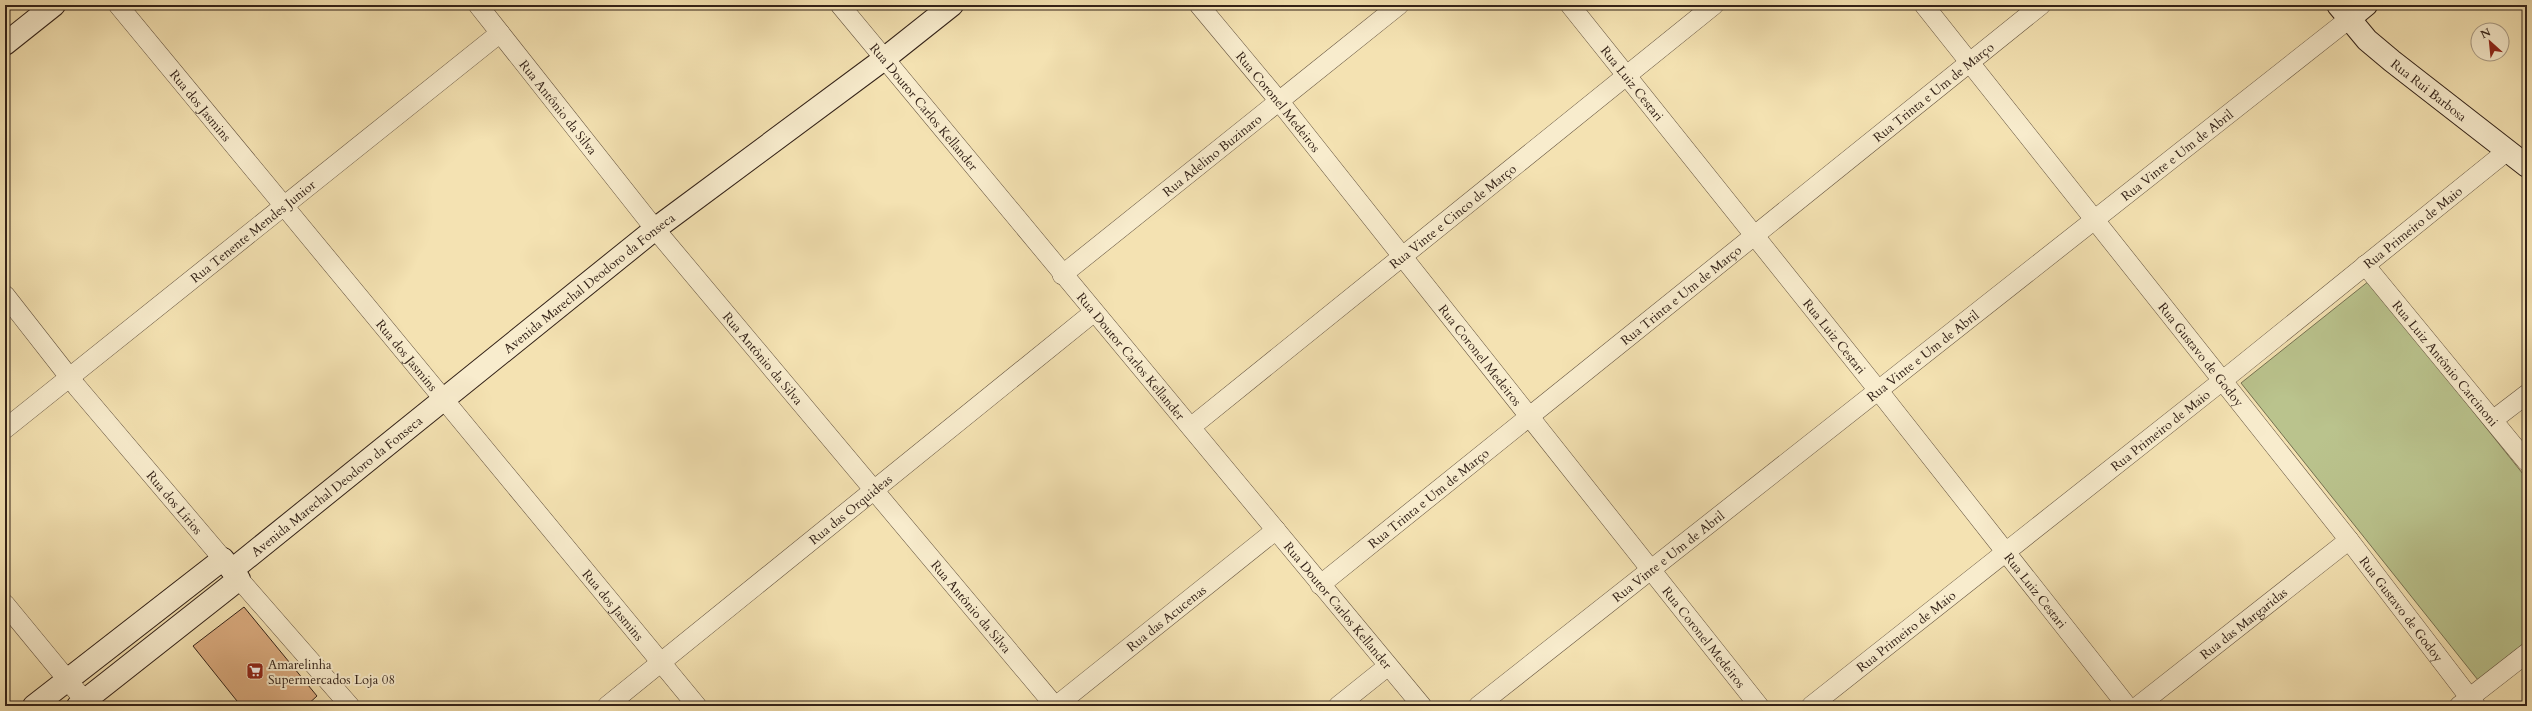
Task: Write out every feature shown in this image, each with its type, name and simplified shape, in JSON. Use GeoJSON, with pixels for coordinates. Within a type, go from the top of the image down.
{"type":"FeatureCollection","features":[{"type":"Feature","properties":{"kind":"street"},"geometry":{"type":"LineString","coordinates":[[5,44],[54,5]]}},
{"type":"Feature","properties":{"kind":"street","name":"Rua dos Jasmins"},"geometry":{"type":"LineString","coordinates":[[118,5],[697,706]]}},
{"type":"Feature","properties":{"kind":"street","name":"Rua Antônio da Silva"},"geometry":{"type":"LineString","coordinates":[[478,5],[655,229],[1056,706]]}},
{"type":"Feature","properties":{"kind":"street","name":"Rua Doutor Carlos Kellander"},"geometry":{"type":"LineString","coordinates":[[840,5],[1062,275],[1191,427],[1320,585],[1422,706]]}},
{"type":"Feature","properties":{"kind":"street","name":"Avenida Marechal Deodoro da Fonseca"},"geometry":{"type":"LineString","coordinates":[[84,704],[231,569],[442,399],[655,229],[884,59],[952,5]]}},
{"type":"Feature","properties":{"kind":"street","name":"Rua Coronel Medeiros"},"geometry":{"type":"LineString","coordinates":[[1200,5],[1279,101],[1652,569],[1759,706]]}},
{"type":"Feature","properties":{"kind":"street","name":"Rua Adelino Buzinaro"},"geometry":{"type":"LineString","coordinates":[[1062,275],[1399,5]]}},
{"type":"Feature","properties":{"kind":"street","name":"Rua Luiz Cestari"},"geometry":{"type":"LineString","coordinates":[[1570,5],[1878,390],[2127,706]]}},
{"type":"Feature","properties":{"kind":"street","name":"Rua Vinte e Cinco de Março"},"geometry":{"type":"LineString","coordinates":[[1191,427],[1714,5]]}},
{"type":"Feature","properties":{"kind":"street","name":"Rua Gustavo de Godoy"},"geometry":{"type":"LineString","coordinates":[[1924,5],[2349,540],[2468,703]]}},
{"type":"Feature","properties":{"kind":"street","name":"Rua Trinta e Um de Março"},"geometry":{"type":"LineString","coordinates":[[1320,585],[2041,5]]}},
{"type":"Feature","properties":{"kind":"street","name":"Rua Vinte e Um de Abril"},"geometry":{"type":"LineString","coordinates":[[1478,706],[2095,220],[2344,12],[2366,5]]}},
{"type":"Feature","properties":{"kind":"street","name":"Rua Rui Barbosa"},"geometry":{"type":"LineString","coordinates":[[2344,12],[2368,40],[2392,61],[2527,166]]}},
{"type":"Feature","properties":{"kind":"street","name":"Rua Tenente Mendes Junior"},"geometry":{"type":"LineString","coordinates":[[5,429],[500,33]]}},
{"type":"Feature","properties":{"kind":"street","name":"Rua Primeiro de Maio"},"geometry":{"type":"LineString","coordinates":[[1811,706],[2222,381],[2507,151]]}},
{"type":"Feature","properties":{"kind":"street","name":"Rua Luiz Antônio Carcinoni"},"geometry":{"type":"LineString","coordinates":[[2365,265],[2527,462]]}},
{"type":"Feature","properties":{"kind":"street","name":"Rua dos Lírios"},"geometry":{"type":"LineString","coordinates":[[5,295],[70,376],[231,569],[350,706]]}},
{"type":"Feature","properties":{"kind":"street","name":"Rua das Orquideas"},"geometry":{"type":"LineString","coordinates":[[607,706],[1094,312]]}},
{"type":"Feature","properties":{"kind":"street"},"geometry":{"type":"LineString","coordinates":[[2493,420],[2527,394]]}},
{"type":"Feature","properties":{"kind":"street","name":"Rua das Acucenas"},"geometry":{"type":"LineString","coordinates":[[1056,706],[1276,530]]}},
{"type":"Feature","properties":{"kind":"street","name":"Rua das Margaridas"},"geometry":{"type":"LineString","coordinates":[[2138,706],[2349,540]]}},
{"type":"Feature","properties":{"kind":"street","name":"Avenida Marechal Deodoro da Fonseca"},"geometry":{"type":"LineString","coordinates":[[34,706],[67,680],[231,569]]}},
{"type":"Feature","properties":{"kind":"street"},"geometry":{"type":"LineString","coordinates":[[5,604],[67,680],[84,704]]}},
{"type":"Feature","properties":{"kind":"street"},"geometry":{"type":"LineString","coordinates":[[2468,703],[2527,653]]}},
{"type":"Feature","properties":{"kind":"street"},"geometry":{"type":"LineString","coordinates":[[1338,706],[1388,666]]}},
{"type":"Feature","properties":{"kind":"green space"},"geometry":{"type":"Polygon","coordinates":[[[2369,281],[2527,479],[2527,641],[2478,680],[2241,383],[2369,281]]]}},
{"type":"Feature","properties":{"kind":"building","name":"Amarelinha Supermercados Loja 08"},"geometry":{"type":"Polygon","coordinates":[[[244,607],[317,696],[306,706],[241,706],[193,646],[244,607]]]}},
{"type":"Feature","properties":{"kind":"place","name":"Amarelinha Supermercados Loja 08"},"geometry":{"type":"Point","coordinates":[255,671]}}]}
